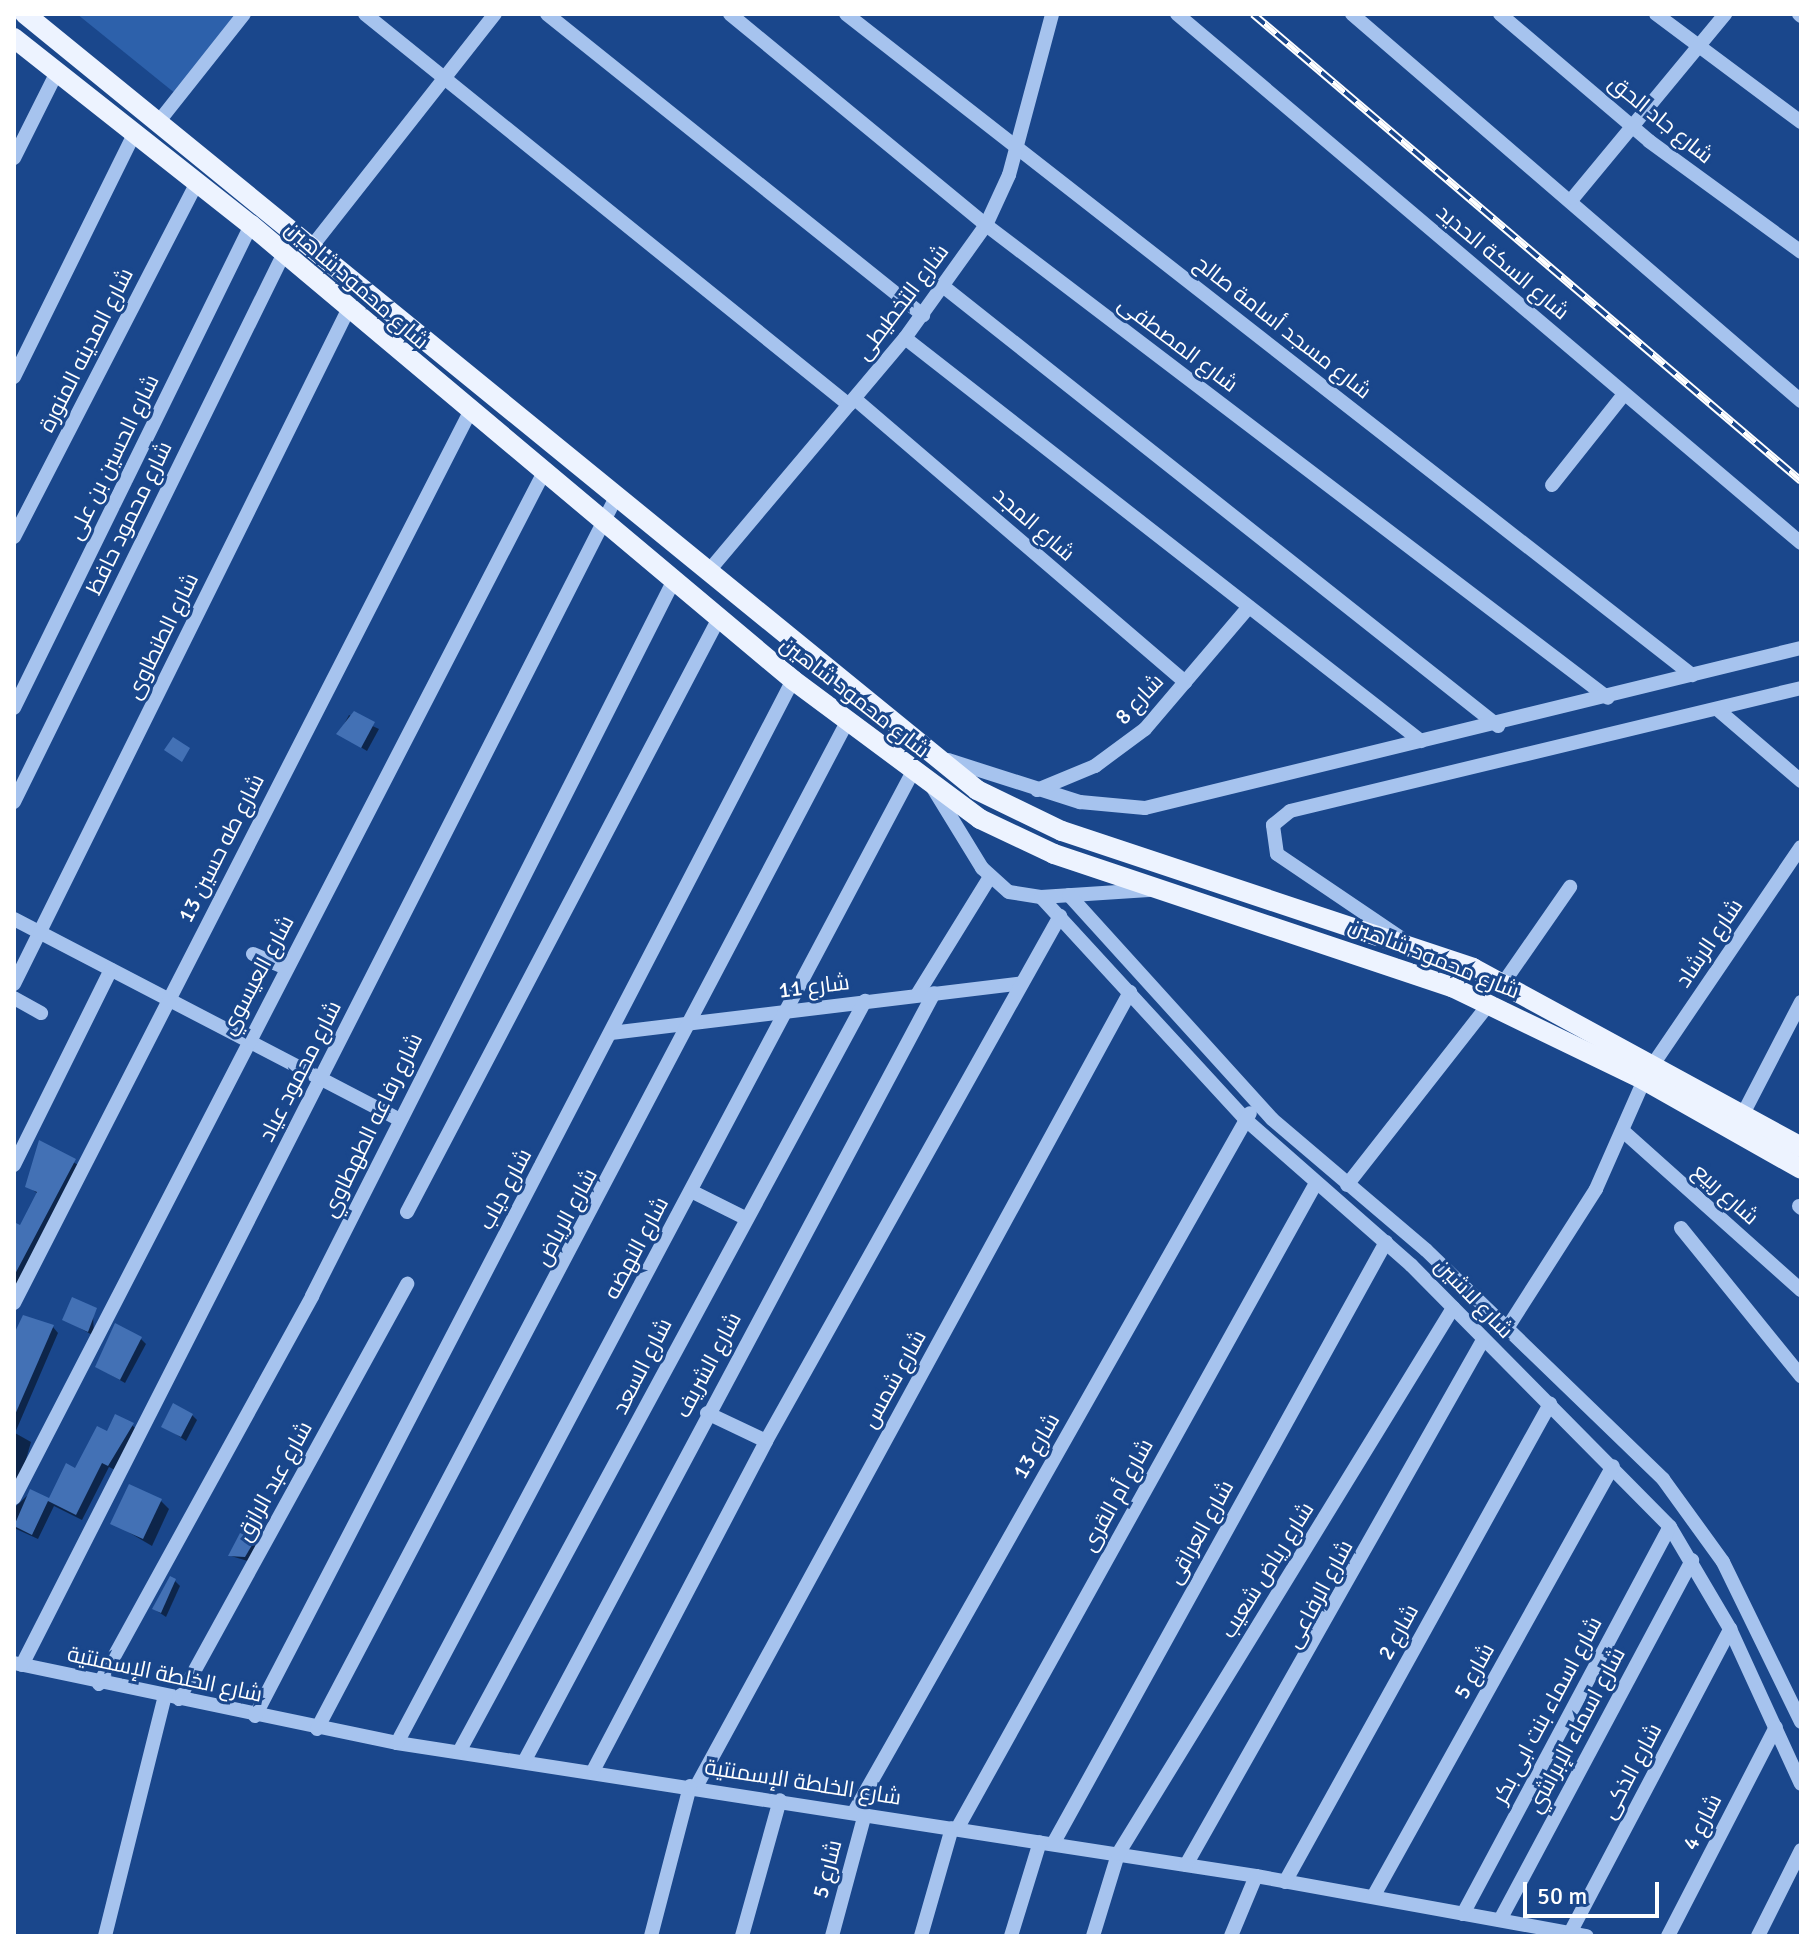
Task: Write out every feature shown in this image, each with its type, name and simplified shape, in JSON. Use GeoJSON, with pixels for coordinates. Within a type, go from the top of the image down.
{"type":"FeatureCollection","features":[{"type":"Feature","properties":{"kind":"main road","name":"شارع محمود شاهين"},"geometry":{"type":"LineString","coordinates":[[25,14],[160,120],[707,573],[977,790],[1062,831],[1408,942],[1504,982],[1801,1169]]}},
{"type":"Feature","properties":{"kind":"main road"},"geometry":{"type":"LineString","coordinates":[[22,44],[44,29]]}},
{"type":"Feature","properties":{"kind":"main road","name":"شارع محمود شاهين"},"geometry":{"type":"LineString","coordinates":[[22,44],[251,225],[469,414],[793,680],[931,786],[1016,838],[1169,889],[1489,1004],[1744,1112],[1801,1147]]}},
{"type":"Feature","properties":{"kind":"street"},"geometry":{"type":"LineString","coordinates":[[160,120],[244,14]]}},
{"type":"Feature","properties":{"kind":"street","name":"شارع المجد"},"geometry":{"type":"LineString","coordinates":[[365,14],[852,402],[1185,682]]}},
{"type":"Feature","properties":{"kind":"street"},"geometry":{"type":"LineString","coordinates":[[313,245],[495,14]]}},
{"type":"Feature","properties":{"kind":"street"},"geometry":{"type":"LineString","coordinates":[[547,14],[923,315]]}},
{"type":"Feature","properties":{"kind":"street","name":"شارع المصطفى"},"geometry":{"type":"LineString","coordinates":[[730,14],[986,225],[1608,698]]}},
{"type":"Feature","properties":{"kind":"street","name":"شارع مسجد أسامة صالح"},"geometry":{"type":"LineString","coordinates":[[846,14],[1692,675]]}},
{"type":"Feature","properties":{"kind":"street","name":"شارع التخطيطى"},"geometry":{"type":"LineString","coordinates":[[707,573],[905,338],[986,225],[1018,146],[1052,14]]}},
{"type":"Feature","properties":{"kind":"street","name":"شارع السكة الحديد"},"geometry":{"type":"LineString","coordinates":[[1177,14],[1801,543]]}},
{"type":"Feature","properties":{"kind":"street"},"geometry":{"type":"LineString","coordinates":[[1352,14],[1573,198],[1801,401]]}},
{"type":"Feature","properties":{"kind":"street","name":"شارع جاد الحق"},"geometry":{"type":"LineString","coordinates":[[1500,14],[1634,129],[1801,252]]}},
{"type":"Feature","properties":{"kind":"street"},"geometry":{"type":"LineString","coordinates":[[1656,14],[1801,122]]}},
{"type":"Feature","properties":{"kind":"street"},"geometry":{"type":"LineString","coordinates":[[1573,198],[1634,129],[1725,14]]}},
{"type":"Feature","properties":{"kind":"street"},"geometry":{"type":"LineString","coordinates":[[14,158],[57,72]]}},
{"type":"Feature","properties":{"kind":"street"},"geometry":{"type":"LineString","coordinates":[[14,377],[135,132]]}},
{"type":"Feature","properties":{"kind":"street","name":"شارع المدينه المنورة"},"geometry":{"type":"LineString","coordinates":[[14,537],[197,182]]}},
{"type":"Feature","properties":{"kind":"street","name":"شارع الحسين بن على"},"geometry":{"type":"LineString","coordinates":[[14,708],[251,225]]}},
{"type":"Feature","properties":{"kind":"street","name":"شارع محمود حافظ"},"geometry":{"type":"LineString","coordinates":[[14,802],[284,253]]}},
{"type":"Feature","properties":{"kind":"street"},"geometry":{"type":"LineString","coordinates":[[944,287],[1498,726]]}},
{"type":"Feature","properties":{"kind":"street","name":"شارع الطنطاوى"},"geometry":{"type":"LineString","coordinates":[[14,984],[349,308]]}},
{"type":"Feature","properties":{"kind":"street"},"geometry":{"type":"LineString","coordinates":[[905,338],[1421,741]]}},
{"type":"Feature","properties":{"kind":"street"},"geometry":{"type":"LineString","coordinates":[[1552,485],[1624,394]]}},
{"type":"Feature","properties":{"kind":"street","name":"شارع طه حسين 13"},"geometry":{"type":"LineString","coordinates":[[14,1303],[469,414]]}},
{"type":"Feature","properties":{"kind":"street","name":"شارع العيسوي"},"geometry":{"type":"LineString","coordinates":[[14,1498],[247,1041],[543,474]]}},
{"type":"Feature","properties":{"kind":"street","name":"شارع محمود عياد"},"geometry":{"type":"LineString","coordinates":[[18,1664],[321,1079],[616,497]]}},
{"type":"Feature","properties":{"kind":"street","name":"شارع رفاعه الطهطاوي"},"geometry":{"type":"LineString","coordinates":[[99,1684],[273,1371],[674,580]]}},
{"type":"Feature","properties":{"kind":"street","name":"شارع 8"},"geometry":{"type":"LineString","coordinates":[[1037,790],[1121,750],[1249,607]]}},
{"type":"Feature","properties":{"kind":"street"},"geometry":{"type":"LineString","coordinates":[[407,1212],[719,618]]}},
{"type":"Feature","properties":{"kind":"street"},"geometry":{"type":"LineString","coordinates":[[926,752],[1037,790],[1145,808],[1421,741],[1498,726],[1801,648]]}},
{"type":"Feature","properties":{"kind":"street","name":"شارع دياب"},"geometry":{"type":"LineString","coordinates":[[255,1716],[793,680]]}},
{"type":"Feature","properties":{"kind":"street"},"geometry":{"type":"LineString","coordinates":[[1408,942],[1277,854],[1273,825],[1290,811],[1801,688]]}},
{"type":"Feature","properties":{"kind":"street"},"geometry":{"type":"LineString","coordinates":[[1717,709],[1801,781]]}},
{"type":"Feature","properties":{"kind":"street","name":"شارع الرياض"},"geometry":{"type":"LineString","coordinates":[[317,1729],[694,1023],[847,722]]}},
{"type":"Feature","properties":{"kind":"street","name":"شارع النهضه"},"geometry":{"type":"LineString","coordinates":[[397,1743],[912,773]]}},
{"type":"Feature","properties":{"kind":"street"},"geometry":{"type":"LineString","coordinates":[[931,786],[990,877],[1021,897],[1169,889]]}},
{"type":"Feature","properties":{"kind":"street","name":"شارع الرشاد"},"geometry":{"type":"LineString","coordinates":[[1506,1330],[1580,1217],[1649,1072],[1801,847]]}},
{"type":"Feature","properties":{"kind":"street"},"geometry":{"type":"LineString","coordinates":[[917,995],[990,877]]}},
{"type":"Feature","properties":{"kind":"street"},"geometry":{"type":"LineString","coordinates":[[1504,982],[1570,887]]}},
{"type":"Feature","properties":{"kind":"street","name":"شارع لاشين"},"geometry":{"type":"LineString","coordinates":[[1069,895],[1257,1103],[1446,1269],[1663,1479],[1723,1562],[1801,1722]]}},
{"type":"Feature","properties":{"kind":"street","name":"شارع لاشين"},"geometry":{"type":"LineString","coordinates":[[1041,897],[1082,938],[1246,1120],[1431,1285],[1670,1527],[1730,1629],[1801,1784]]}},
{"type":"Feature","properties":{"kind":"street"},"geometry":{"type":"LineString","coordinates":[[593,1771],[766,1441],[1060,916]]}},
{"type":"Feature","properties":{"kind":"street"},"geometry":{"type":"LineString","coordinates":[[14,919],[399,1119]]}},
{"type":"Feature","properties":{"kind":"street"},"geometry":{"type":"LineString","coordinates":[[1082,938],[1097,926]]}},
{"type":"Feature","properties":{"kind":"street"},"geometry":{"type":"LineString","coordinates":[[253,954],[286,968]]}},
{"type":"Feature","properties":{"kind":"street"},"geometry":{"type":"LineString","coordinates":[[14,1165],[111,970]]}},
{"type":"Feature","properties":{"kind":"street","name":"شارع 11"},"geometry":{"type":"LineString","coordinates":[[611,1033],[1022,983]]}},
{"type":"Feature","properties":{"kind":"street","name":"شارع شمس"},"geometry":{"type":"LineString","coordinates":[[651,1936],[693,1787],[1130,992]]}},
{"type":"Feature","properties":{"kind":"street","name":"شارع الشريف"},"geometry":{"type":"LineString","coordinates":[[525,1760],[707,1413],[934,993]]}},
{"type":"Feature","properties":{"kind":"street"},"geometry":{"type":"LineString","coordinates":[[14,998],[41,1013]]}},
{"type":"Feature","properties":{"kind":"street","name":"شارع السعد"},"geometry":{"type":"LineString","coordinates":[[459,1752],[865,1001]]}},
{"type":"Feature","properties":{"kind":"street"},"geometry":{"type":"LineString","coordinates":[[1744,1112],[1801,1002]]}},
{"type":"Feature","properties":{"kind":"street"},"geometry":{"type":"LineString","coordinates":[[1347,1185],[1489,1004]]}},
{"type":"Feature","properties":{"kind":"street","name":"شارع 13"},"geometry":{"type":"LineString","coordinates":[[859,1813],[1257,1103]]}},
{"type":"Feature","properties":{"kind":"street","name":"شارع ربيع"},"geometry":{"type":"LineString","coordinates":[[1623,1131],[1796,1286],[1801,1297]]}},
{"type":"Feature","properties":{"kind":"street","name":"شارع أم القرى"},"geometry":{"type":"LineString","coordinates":[[921,1936],[954,1828],[1316,1183]]}},
{"type":"Feature","properties":{"kind":"street"},"geometry":{"type":"LineString","coordinates":[[691,1191],[745,1218]]}},
{"type":"Feature","properties":{"kind":"street"},"geometry":{"type":"LineString","coordinates":[[1681,1228],[1801,1376]]}},
{"type":"Feature","properties":{"kind":"street","name":"شارع العراقى"},"geometry":{"type":"LineString","coordinates":[[1011,1936],[1046,1843],[1386,1242]]}},
{"type":"Feature","properties":{"kind":"street"},"geometry":{"type":"LineString","coordinates":[[1431,1285],[1446,1269]]}},
{"type":"Feature","properties":{"kind":"street","name":"شارع عبد الرازق"},"geometry":{"type":"LineString","coordinates":[[105,1936],[172,1697],[407,1284]]}},
{"type":"Feature","properties":{"kind":"street","name":"شارع رياض شعيب"},"geometry":{"type":"LineString","coordinates":[[1093,1936],[1118,1854],[1453,1308]]}},
{"type":"Feature","properties":{"kind":"street","name":"شارع الرفاعى"},"geometry":{"type":"LineString","coordinates":[[1186,1865],[1483,1340]]}},
{"type":"Feature","properties":{"kind":"street","name":"شارع 2"},"geometry":{"type":"LineString","coordinates":[[1285,1882],[1550,1404]]}},
{"type":"Feature","properties":{"kind":"street"},"geometry":{"type":"LineString","coordinates":[[707,1413],[766,1441]]}},
{"type":"Feature","properties":{"kind":"street","name":"شارع 5"},"geometry":{"type":"LineString","coordinates":[[1373,1897],[1613,1466]]}},
{"type":"Feature","properties":{"kind":"street","name":"شارع اسماء بنت ابى بكر"},"geometry":{"type":"LineString","coordinates":[[1463,1914],[1670,1527]]}},
{"type":"Feature","properties":{"kind":"street","name":"شارع اسماء الإبراشي"},"geometry":{"type":"LineString","coordinates":[[1500,1920],[1692,1560]]}},
{"type":"Feature","properties":{"kind":"street"},"geometry":{"type":"LineString","coordinates":[[1700,1575],[1723,1562]]}},
{"type":"Feature","properties":{"kind":"street","name":"شارع الذكى"},"geometry":{"type":"LineString","coordinates":[[1570,1933],[1730,1629]]}},
{"type":"Feature","properties":{"kind":"street","name":"شارع الخلطة الإسمنتية"},"geometry":{"type":"LineString","coordinates":[[18,1664],[99,1684],[397,1743],[525,1760],[1256,1876],[1587,1936]]}},
{"type":"Feature","properties":{"kind":"street","name":"شارع 4"},"geometry":{"type":"LineString","coordinates":[[1668,1936],[1776,1727]]}},
{"type":"Feature","properties":{"kind":"street"},"geometry":{"type":"LineString","coordinates":[[742,1936],[780,1800]]}},
{"type":"Feature","properties":{"kind":"street","name":"شارع 5"},"geometry":{"type":"LineString","coordinates":[[832,1936],[859,1813]]}},
{"type":"Feature","properties":{"kind":"street"},"geometry":{"type":"LineString","coordinates":[[1758,1936],[1801,1850]]}},
{"type":"Feature","properties":{"kind":"street"},"geometry":{"type":"LineString","coordinates":[[1231,1936],[1256,1876]]}},
{"type":"Feature","properties":{"kind":"shaded area"},"geometry":{"type":"Polygon","coordinates":[[[77,14],[236,14],[176,94],[77,14]]]}},
{"type":"Feature","properties":{"kind":"building"},"geometry":{"type":"Polygon","coordinates":[[[354,711],[375,722],[361,748],[336,734],[354,711]]]}},
{"type":"Feature","properties":{"kind":"building"},"geometry":{"type":"Polygon","coordinates":[[[173,737],[190,748],[182,762],[164,750],[173,737]]]}},
{"type":"Feature","properties":{"kind":"building"},"geometry":{"type":"Polygon","coordinates":[[[39,1140],[76,1159],[14,1276],[14,1222],[20,1225],[37,1192],[25,1187],[39,1140]]]}},
{"type":"Feature","properties":{"kind":"building"},"geometry":{"type":"Polygon","coordinates":[[[72,1297],[97,1308],[88,1332],[62,1320],[72,1297]]]}},
{"type":"Feature","properties":{"kind":"building"},"geometry":{"type":"Polygon","coordinates":[[[23,1315],[54,1325],[14,1417],[14,1334],[23,1315]]]}},
{"type":"Feature","properties":{"kind":"building"},"geometry":{"type":"Polygon","coordinates":[[[115,1323],[142,1337],[120,1380],[95,1367],[115,1323]]]}},
{"type":"Feature","properties":{"kind":"building"},"geometry":{"type":"Polygon","coordinates":[[[173,1403],[193,1414],[181,1437],[161,1427],[173,1403]]]}},
{"type":"Feature","properties":{"kind":"building"},"geometry":{"type":"Polygon","coordinates":[[[115,1414],[134,1423],[108,1466],[102,1463],[76,1515],[48,1501],[32,1535],[14,1526],[30,1489],[49,1498],[66,1463],[75,1468],[97,1426],[107,1431],[115,1414]]]}},
{"type":"Feature","properties":{"kind":"building"},"geometry":{"type":"Polygon","coordinates":[[[129,1484],[162,1499],[143,1539],[110,1524],[129,1484]]]}},
{"type":"Feature","properties":{"kind":"building"},"geometry":{"type":"Polygon","coordinates":[[[240,1533],[255,1540],[245,1557],[228,1556],[240,1533]]]}},
{"type":"Feature","properties":{"kind":"building"},"geometry":{"type":"Polygon","coordinates":[[[170,1576],[176,1579],[161,1613],[152,1609],[170,1576]]]}},
{"type":"Feature","properties":{"kind":"railway"},"geometry":{"type":"LineString","coordinates":[[1253,14],[1801,481]]}}]}
